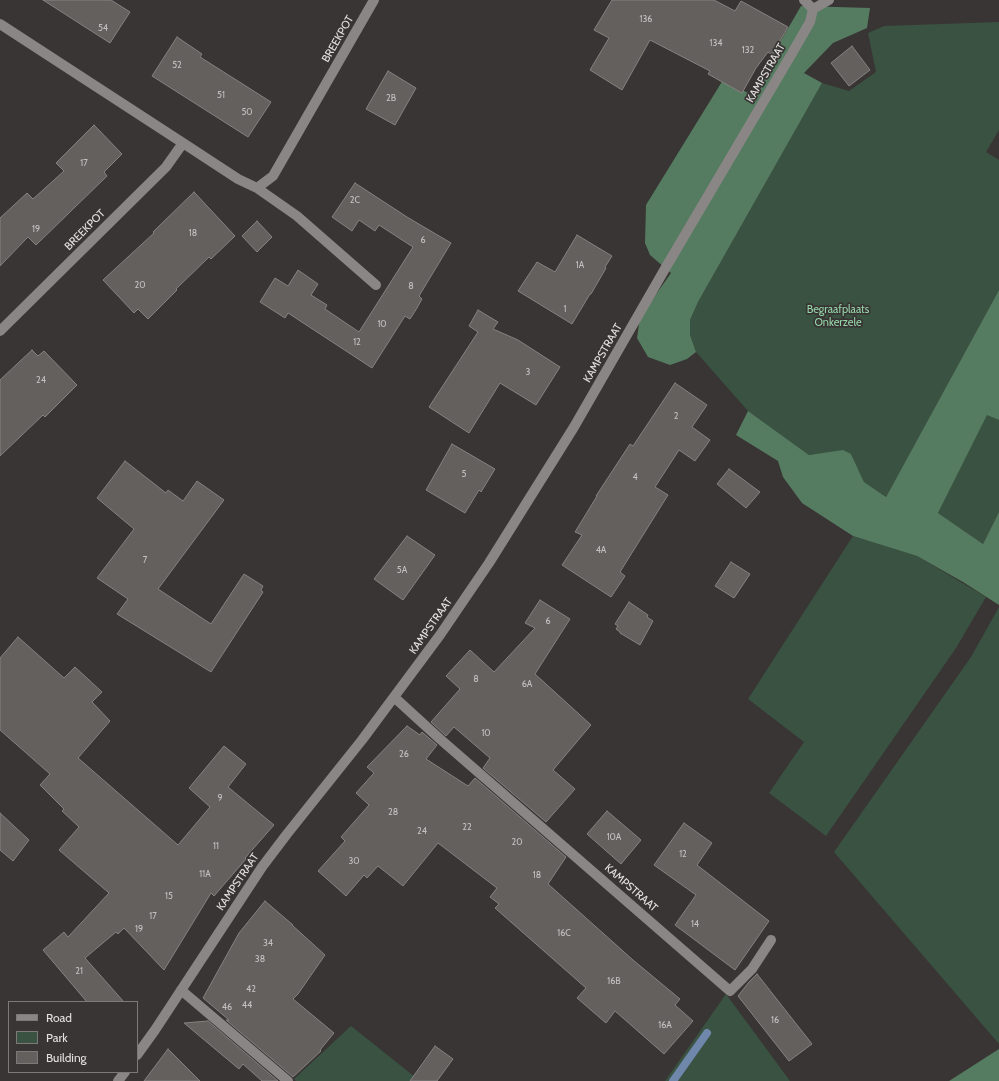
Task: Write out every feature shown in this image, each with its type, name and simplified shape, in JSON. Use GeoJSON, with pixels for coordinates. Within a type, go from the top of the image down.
{"type":"FeatureCollection","features":[{"type":"Feature","properties":{"kind":"street","name":"BREEKPOT"},"geometry":{"type":"LineString","coordinates":[[257,188],[273,176],[374,0]]}},
{"type":"Feature","properties":{"kind":"street"},"geometry":{"type":"LineString","coordinates":[[804,0],[813,9],[828,0]]}},
{"type":"Feature","properties":{"kind":"street","name":"KAMPSTRAAT"},"geometry":{"type":"LineString","coordinates":[[138,1054],[262,867],[362,740],[440,635],[489,563],[574,427],[666,267],[795,49],[810,22],[813,9]]}},
{"type":"Feature","properties":{"kind":"street"},"geometry":{"type":"LineString","coordinates":[[0,24],[238,179],[257,188],[297,216],[376,285]]}},
{"type":"Feature","properties":{"kind":"street","name":"BREEKPOT"},"geometry":{"type":"LineString","coordinates":[[0,331],[166,167],[183,143]]}},
{"type":"Feature","properties":{"kind":"street","name":"KAMPSTRAAT"},"geometry":{"type":"LineString","coordinates":[[394,697],[730,991],[752,969],[771,940]]}},
{"type":"Feature","properties":{"kind":"street"},"geometry":{"type":"LineString","coordinates":[[181,990],[288,1081]]}},
{"type":"Feature","properties":{"kind":"green space"},"geometry":{"type":"Polygon","coordinates":[[[801,6],[870,8],[867,28],[833,43],[804,73],[822,83],[698,302],[690,320],[690,335],[696,352],[687,359],[670,365],[648,357],[637,338],[640,317],[671,273],[650,255],[645,243],[646,205],[723,80],[750,94],[801,6]]]}},
{"type":"Feature","properties":{"kind":"green space","name":"Begraafplaats Onkerzele"},"geometry":{"type":"Polygon","coordinates":[[[999,22],[999,130],[986,152],[999,160],[999,290],[886,497],[864,482],[851,454],[824,453],[809,455],[748,411],[696,352],[690,335],[690,320],[698,302],[822,83],[849,91],[876,72],[868,33],[884,26],[999,22]]]}},
{"type":"Feature","properties":{"kind":"green space"},"geometry":{"type":"Polygon","coordinates":[[[999,290],[999,420],[987,415],[938,513],[983,544],[999,512],[999,605],[963,582],[917,556],[853,536],[802,503],[783,477],[778,461],[736,435],[748,411],[809,455],[843,450],[851,454],[864,482],[886,497],[999,290]]]}},
{"type":"Feature","properties":{"kind":"green space"},"geometry":{"type":"Polygon","coordinates":[[[987,414],[999,420],[999,512],[983,544],[938,513],[987,414]]]}},
{"type":"Feature","properties":{"kind":"green space"},"geometry":{"type":"Polygon","coordinates":[[[853,536],[917,556],[986,597],[956,648],[826,836],[769,793],[804,742],[748,699],[853,536]]]}},
{"type":"Feature","properties":{"kind":"green space"},"geometry":{"type":"Polygon","coordinates":[[[999,607],[999,1044],[834,852],[971,657],[999,607]]]}},
{"type":"Feature","properties":{"kind":"green space"},"geometry":{"type":"Polygon","coordinates":[[[726,994],[790,1081],[665,1081],[726,994]]]}},
{"type":"Feature","properties":{"kind":"green space"},"geometry":{"type":"Polygon","coordinates":[[[351,1026],[420,1081],[296,1081],[294,1079],[351,1026]]]}},
{"type":"Feature","properties":{"kind":"green space"},"geometry":{"type":"Polygon","coordinates":[[[999,1049],[999,1081],[949,1081],[999,1049]]]}},
{"type":"Feature","properties":{"kind":"building"},"geometry":{"type":"Polygon","coordinates":[[[43,0],[111,0],[130,12],[110,43],[43,0]]]}},
{"type":"Feature","properties":{"kind":"building"},"geometry":{"type":"Polygon","coordinates":[[[612,0],[714,0],[735,11],[741,1],[788,27],[772,55],[768,52],[756,68],[742,93],[708,74],[710,71],[650,40],[622,90],[590,70],[609,38],[594,30],[612,0]]]}},
{"type":"Feature","properties":{"kind":"building"},"geometry":{"type":"Polygon","coordinates":[[[177,37],[202,54],[200,57],[271,102],[248,137],[152,76],[177,37]]]}},
{"type":"Feature","properties":{"kind":"building"},"geometry":{"type":"Polygon","coordinates":[[[852,46],[870,70],[849,86],[831,63],[852,46]]]}},
{"type":"Feature","properties":{"kind":"building"},"geometry":{"type":"Polygon","coordinates":[[[388,71],[416,88],[395,125],[366,109],[388,71]]]}},
{"type":"Feature","properties":{"kind":"building"},"geometry":{"type":"Polygon","coordinates":[[[94,125],[122,154],[104,172],[107,176],[36,245],[28,237],[0,266],[0,218],[27,193],[33,199],[64,171],[56,163],[94,125]]]}},
{"type":"Feature","properties":{"kind":"building"},"geometry":{"type":"Polygon","coordinates":[[[355,183],[407,217],[451,243],[419,296],[422,299],[417,308],[410,319],[405,316],[372,368],[288,313],[285,318],[260,302],[275,278],[288,286],[298,270],[318,284],[311,295],[327,305],[325,309],[359,332],[413,247],[379,225],[375,231],[359,220],[352,231],[332,217],[355,183]]]}},
{"type":"Feature","properties":{"kind":"building"},"geometry":{"type":"Polygon","coordinates":[[[194,192],[235,236],[211,259],[209,257],[148,319],[138,309],[134,313],[103,280],[154,233],[153,232],[194,192]]]}},
{"type":"Feature","properties":{"kind":"building"},"geometry":{"type":"Polygon","coordinates":[[[257,221],[272,237],[257,252],[242,236],[257,221]]]}},
{"type":"Feature","properties":{"kind":"building"},"geometry":{"type":"Polygon","coordinates":[[[577,235],[612,256],[572,324],[518,291],[537,262],[555,272],[577,235]]]}},
{"type":"Feature","properties":{"kind":"building"},"geometry":{"type":"Polygon","coordinates":[[[478,310],[498,322],[493,329],[518,340],[560,367],[536,405],[500,383],[469,433],[429,407],[478,332],[469,326],[478,310]]]}},
{"type":"Feature","properties":{"kind":"building"},"geometry":{"type":"Polygon","coordinates":[[[32,350],[38,356],[44,351],[77,385],[45,417],[43,415],[0,456],[0,380],[32,350]]]}},
{"type":"Feature","properties":{"kind":"building"},"geometry":{"type":"Polygon","coordinates":[[[675,383],[707,405],[692,427],[710,440],[695,461],[679,450],[655,487],[668,495],[620,572],[625,576],[611,597],[562,565],[582,535],[575,532],[596,496],[630,444],[633,446],[675,383]]]}},
{"type":"Feature","properties":{"kind":"building"},"geometry":{"type":"Polygon","coordinates":[[[452,444],[495,469],[481,492],[479,490],[465,513],[426,490],[452,444]]]}},
{"type":"Feature","properties":{"kind":"building"},"geometry":{"type":"Polygon","coordinates":[[[125,461],[166,493],[168,490],[183,501],[197,481],[224,500],[158,589],[211,624],[244,574],[263,586],[261,590],[263,592],[211,672],[117,614],[128,599],[97,578],[134,529],[97,498],[125,461]]]}},
{"type":"Feature","properties":{"kind":"building"},"geometry":{"type":"Polygon","coordinates":[[[729,469],[760,492],[746,508],[717,484],[729,469]]]}},
{"type":"Feature","properties":{"kind":"building"},"geometry":{"type":"Polygon","coordinates":[[[407,536],[435,555],[403,600],[374,579],[407,536]]]}},
{"type":"Feature","properties":{"kind":"building"},"geometry":{"type":"Polygon","coordinates":[[[731,562],[750,574],[734,598],[715,586],[731,562]]]}},
{"type":"Feature","properties":{"kind":"building"},"geometry":{"type":"Polygon","coordinates":[[[540,600],[570,619],[535,674],[591,725],[553,770],[575,789],[546,822],[483,768],[490,758],[454,727],[446,736],[431,722],[460,689],[446,676],[470,650],[494,672],[535,628],[525,623],[540,600]]]}},
{"type":"Feature","properties":{"kind":"building"},"geometry":{"type":"Polygon","coordinates":[[[629,602],[648,615],[647,617],[653,621],[640,645],[616,629],[618,626],[615,624],[629,602]]]}},
{"type":"Feature","properties":{"kind":"building"},"geometry":{"type":"Polygon","coordinates":[[[18,637],[64,678],[75,667],[102,692],[92,702],[110,721],[78,758],[178,845],[210,807],[189,788],[224,746],[246,764],[228,787],[274,825],[214,896],[211,893],[164,970],[124,928],[118,934],[116,932],[85,958],[123,1001],[86,1001],[43,950],[64,932],[68,937],[109,893],[59,850],[79,827],[62,811],[64,809],[40,785],[50,774],[0,730],[0,658],[18,637]]]}},
{"type":"Feature","properties":{"kind":"building"},"geometry":{"type":"Polygon","coordinates":[[[407,726],[420,735],[422,732],[437,745],[426,759],[468,786],[475,778],[566,857],[548,884],[633,960],[680,999],[675,1005],[693,1021],[664,1054],[615,1011],[606,1023],[577,998],[586,988],[495,908],[499,904],[490,897],[497,888],[438,843],[403,886],[378,866],[367,878],[364,875],[346,896],[318,871],[345,841],[341,837],[369,805],[356,793],[374,773],[367,767],[407,726]]]}},
{"type":"Feature","properties":{"kind":"building"},"geometry":{"type":"Polygon","coordinates":[[[607,811],[641,840],[621,864],[587,834],[607,811]]]}},
{"type":"Feature","properties":{"kind":"building"},"geometry":{"type":"Polygon","coordinates":[[[0,813],[29,840],[13,861],[0,850],[0,813]]]}},
{"type":"Feature","properties":{"kind":"building"},"geometry":{"type":"Polygon","coordinates":[[[684,823],[712,843],[697,865],[769,921],[735,970],[675,925],[696,895],[654,865],[684,823]]]}},
{"type":"Feature","properties":{"kind":"building"},"geometry":{"type":"Polygon","coordinates":[[[265,901],[325,955],[293,999],[334,1033],[320,1050],[321,1051],[293,1077],[226,1020],[229,1020],[203,998],[239,933],[265,901]]]}},
{"type":"Feature","properties":{"kind":"building"},"geometry":{"type":"Polygon","coordinates":[[[757,974],[812,1044],[789,1061],[738,996],[757,974]]]}},
{"type":"Feature","properties":{"kind":"building"},"geometry":{"type":"Polygon","coordinates":[[[208,1021],[278,1081],[262,1081],[243,1064],[239,1069],[184,1023],[208,1021]]]}},
{"type":"Feature","properties":{"kind":"building"},"geometry":{"type":"Polygon","coordinates":[[[435,1046],[453,1059],[437,1081],[410,1081],[435,1046]]]}},
{"type":"Feature","properties":{"kind":"building"},"geometry":{"type":"Polygon","coordinates":[[[168,1049],[200,1081],[144,1081],[168,1049]]]}},
{"type":"Feature","properties":{"kind":"waterway"},"geometry":{"type":"LineString","coordinates":[[673,1081],[707,1033]]}}]}
